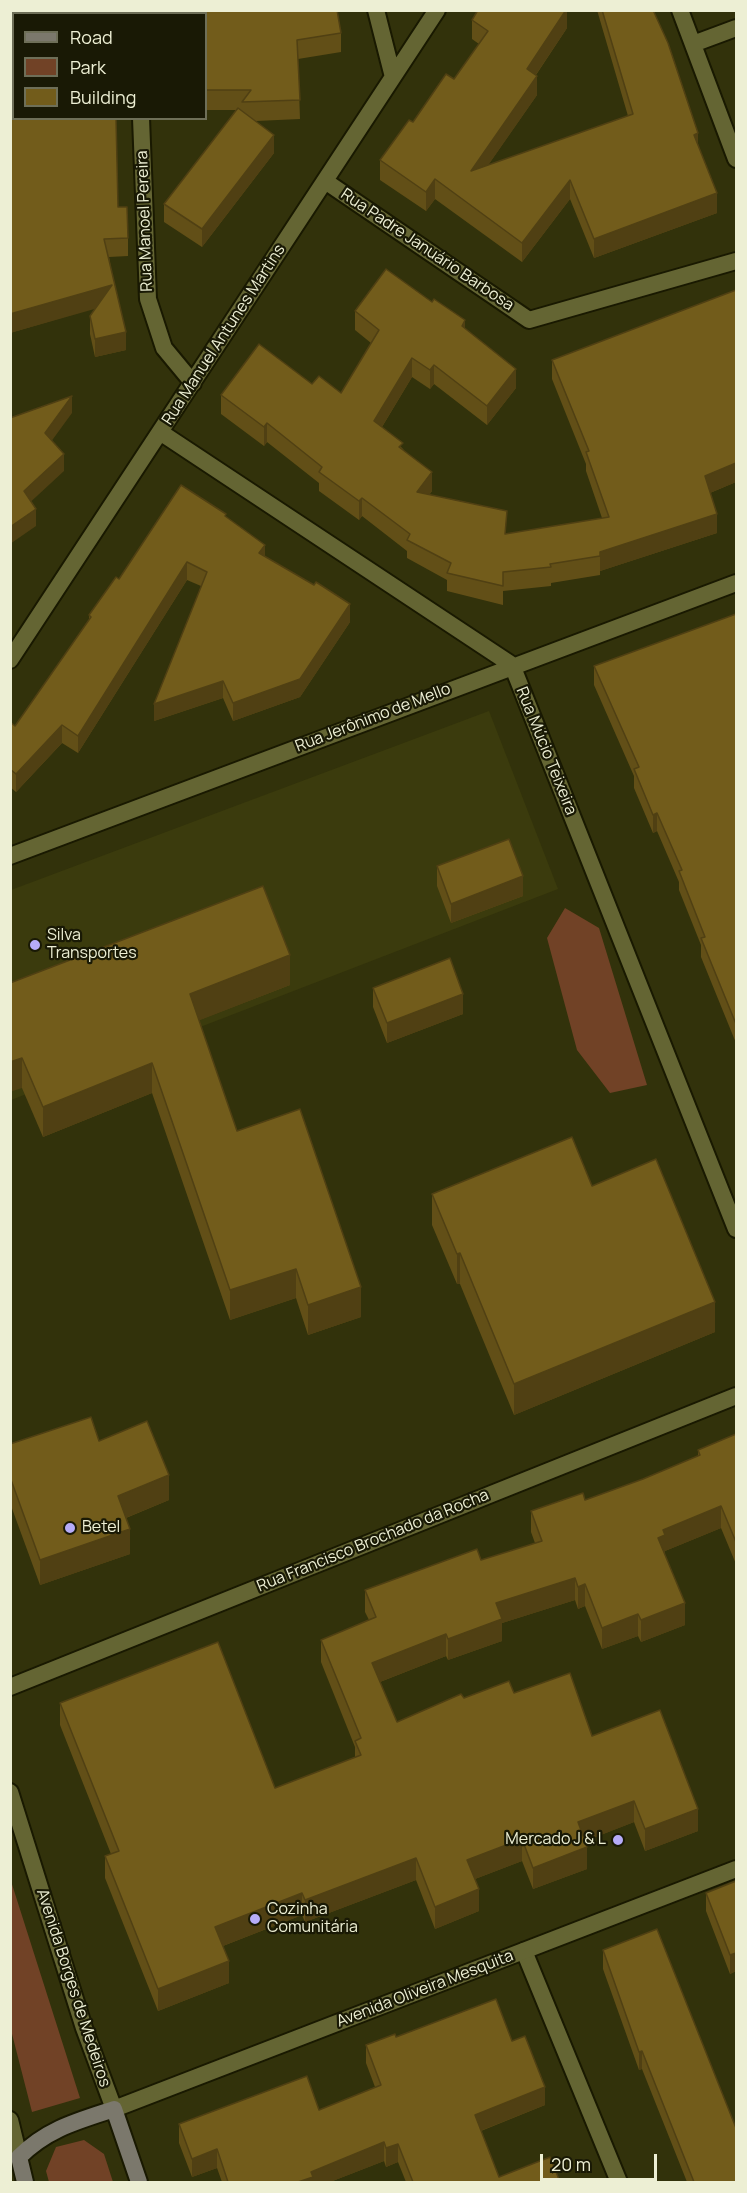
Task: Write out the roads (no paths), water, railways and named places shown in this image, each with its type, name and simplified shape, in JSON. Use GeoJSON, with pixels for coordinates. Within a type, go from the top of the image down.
{"type":"FeatureCollection","features":[{"type":"Feature","properties":{"kind":"main road"},"geometry":{"type":"LineString","coordinates":[[25,2182],[19,2157],[36,2140],[63,2126],[114,2109]]}},
{"type":"Feature","properties":{"kind":"main road","name":"Avenida Borges de Medeiros"},"geometry":{"type":"LineString","coordinates":[[114,2109],[139,2182]]}},
{"type":"Feature","properties":{"kind":"street"},"geometry":{"type":"LineString","coordinates":[[376,10],[393,77]]}},
{"type":"Feature","properties":{"kind":"street","name":"Rua Manuel Antunes Martins"},"geometry":{"type":"LineString","coordinates":[[10,660],[436,10]]}},
{"type":"Feature","properties":{"kind":"street"},"geometry":{"type":"LineString","coordinates":[[680,10],[736,159]]}},
{"type":"Feature","properties":{"kind":"street"},"geometry":{"type":"LineString","coordinates":[[693,44],[736,28]]}},
{"type":"Feature","properties":{"kind":"street","name":"Rua Manoel Pereira"},"geometry":{"type":"LineString","coordinates":[[141,120],[148,299],[164,348],[193,383]]}},
{"type":"Feature","properties":{"kind":"street","name":"Rua Padre Januário Barbosa"},"geometry":{"type":"LineString","coordinates":[[325,181],[529,320],[736,261]]}},
{"type":"Feature","properties":{"kind":"street","name":"Rua Múcio Teixeira"},"geometry":{"type":"LineString","coordinates":[[160,432],[512,665],[736,1229]]}},
{"type":"Feature","properties":{"kind":"street","name":"Rua Jerônimo de Mello"},"geometry":{"type":"LineString","coordinates":[[10,856],[512,665],[736,583]]}},
{"type":"Feature","properties":{"kind":"street","name":"Rua Francisco Brochado da Rocha"},"geometry":{"type":"LineString","coordinates":[[10,1687],[736,1396]]}},
{"type":"Feature","properties":{"kind":"street","name":"Avenida Borges de Medeiros"},"geometry":{"type":"LineString","coordinates":[[10,1791],[84,2028],[114,2109]]}},
{"type":"Feature","properties":{"kind":"street","name":"Avenida Oliveira Mesquita"},"geometry":{"type":"LineString","coordinates":[[114,2109],[736,1869]]}},
{"type":"Feature","properties":{"kind":"street"},"geometry":{"type":"LineString","coordinates":[[524,1951],[619,2182]]}},
{"type":"Feature","properties":{"kind":"street"},"geometry":{"type":"LineString","coordinates":[[10,2120],[19,2157]]}},
{"type":"Feature","properties":{"kind":"place","name":"Silva Transportes"},"geometry":{"type":"Point","coordinates":[35,945]}},
{"type":"Feature","properties":{"kind":"place","name":"Betel"},"geometry":{"type":"Point","coordinates":[70,1528]}},
{"type":"Feature","properties":{"kind":"place","name":"Mercado J & L"},"geometry":{"type":"Point","coordinates":[618,1840]}},
{"type":"Feature","properties":{"kind":"place","name":"Cozinha Comunitária"},"geometry":{"type":"Point","coordinates":[255,1919]}}]}
